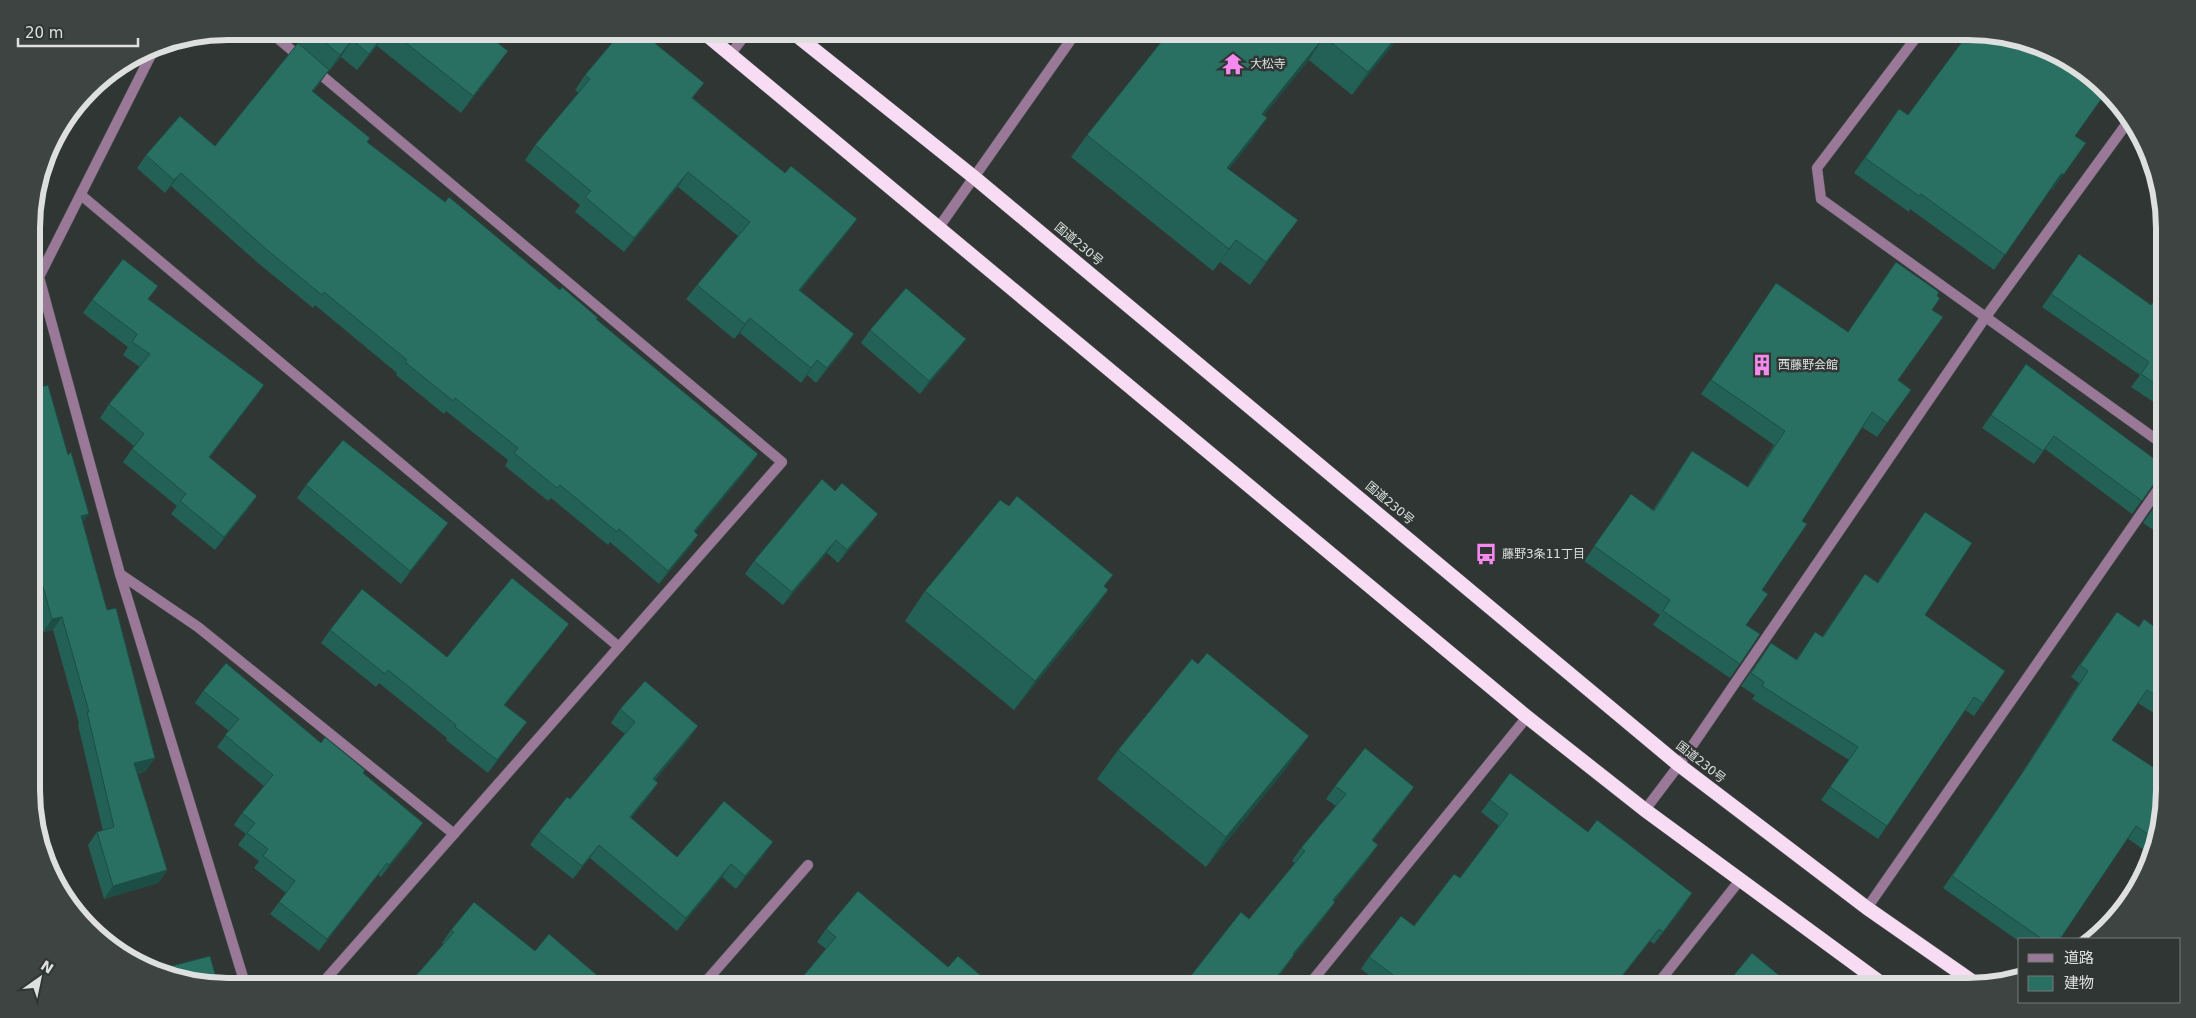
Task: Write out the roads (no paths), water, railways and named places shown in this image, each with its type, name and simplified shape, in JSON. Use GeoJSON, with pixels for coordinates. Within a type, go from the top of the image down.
{"type":"FeatureCollection","features":[{"type":"Feature","properties":{"kind":"highway"},"geometry":{"type":"LineString","coordinates":[[713,40],[1527,717],[1645,810],[1874,978]]}},
{"type":"Feature","properties":{"kind":"highway","name":"国道230号"},"geometry":{"type":"LineString","coordinates":[[802,40],[975,178],[1679,765],[1867,908],[1968,978]]}},
{"type":"Feature","properties":{"kind":"street"},"geometry":{"type":"LineString","coordinates":[[280,40],[782,462],[327,978]]}},
{"type":"Feature","properties":{"kind":"street"},"geometry":{"type":"LineString","coordinates":[[730,54],[741,40]]}},
{"type":"Feature","properties":{"kind":"street"},"geometry":{"type":"LineString","coordinates":[[939,227],[1071,40]]}},
{"type":"Feature","properties":{"kind":"street"},"geometry":{"type":"LineString","coordinates":[[1914,40],[1817,168],[1820,199],[2156,439]]}},
{"type":"Feature","properties":{"kind":"street"},"geometry":{"type":"LineString","coordinates":[[40,275],[150,57]]}},
{"type":"Feature","properties":{"kind":"street"},"geometry":{"type":"LineString","coordinates":[[1645,810],[1679,765],[1985,318],[2125,125]]}},
{"type":"Feature","properties":{"kind":"street"},"geometry":{"type":"LineString","coordinates":[[81,195],[619,647]]}},
{"type":"Feature","properties":{"kind":"street"},"geometry":{"type":"LineString","coordinates":[[40,281],[120,574],[243,978]]}},
{"type":"Feature","properties":{"kind":"street"},"geometry":{"type":"LineString","coordinates":[[1867,908],[2156,493]]}},
{"type":"Feature","properties":{"kind":"street"},"geometry":{"type":"LineString","coordinates":[[120,574],[198,627],[454,834]]}},
{"type":"Feature","properties":{"kind":"street"},"geometry":{"type":"LineString","coordinates":[[1315,978],[1527,717]]}},
{"type":"Feature","properties":{"kind":"street"},"geometry":{"type":"LineString","coordinates":[[709,978],[808,865]]}},
{"type":"Feature","properties":{"kind":"street"},"geometry":{"type":"LineString","coordinates":[[1662,978],[1740,880]]}},
{"type":"Feature","properties":{"kind":"place","name":"大松寺"},"geometry":{"type":"Point","coordinates":[1233,64]}},
{"type":"Feature","properties":{"kind":"place","name":"西藤野会館"},"geometry":{"type":"Point","coordinates":[1762,365]}},
{"type":"Feature","properties":{"kind":"place","name":"藤野3条11丁目"},"geometry":{"type":"Point","coordinates":[1486,554]}}]}
